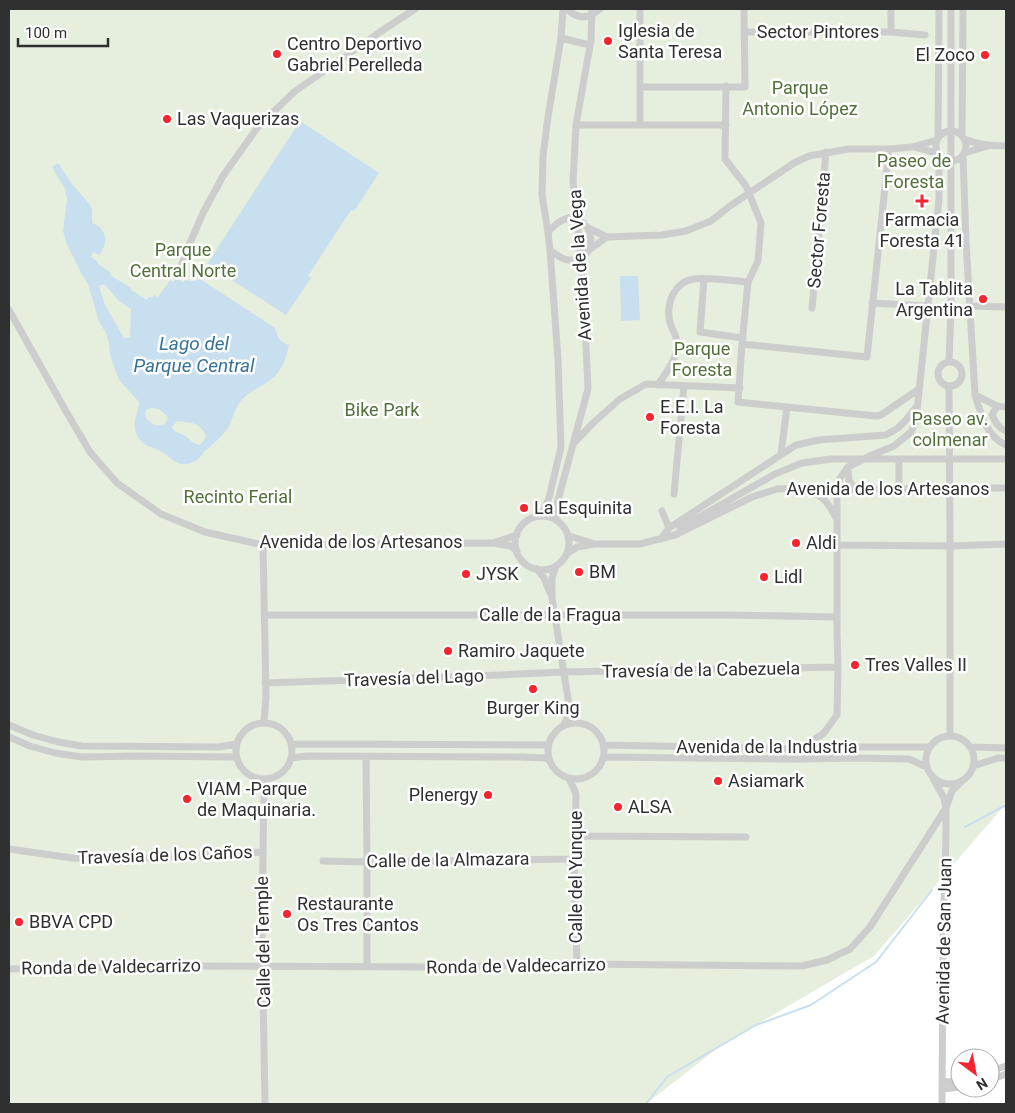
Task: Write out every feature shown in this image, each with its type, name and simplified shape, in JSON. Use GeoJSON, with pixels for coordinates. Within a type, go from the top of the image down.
{"type":"FeatureCollection","features":[{"type":"Feature","properties":{"kind":"street"},"geometry":{"type":"LineString","coordinates":[[179,272],[203,214],[223,176],[257,128],[294,92],[416,9]]}},
{"type":"Feature","properties":{"kind":"street","name":"Avenida de la Vega"},"geometry":{"type":"LineString","coordinates":[[539,516],[549,498],[560,447],[558,359],[550,250],[542,195],[543,156],[562,38],[563,9]]}},
{"type":"Feature","properties":{"kind":"street"},"geometry":{"type":"LineString","coordinates":[[567,9],[579,17],[602,9]]}},
{"type":"Feature","properties":{"kind":"street"},"geometry":{"type":"LineString","coordinates":[[640,9],[640,125]]}},
{"type":"Feature","properties":{"kind":"street","name":"Sector Pintores"},"geometry":{"type":"LineString","coordinates":[[640,87],[744,86],[744,9]]}},
{"type":"Feature","properties":{"kind":"street","name":"Sector Pintores"},"geometry":{"type":"LineString","coordinates":[[891,9],[891,32]]}},
{"type":"Feature","properties":{"kind":"street"},"geometry":{"type":"LineString","coordinates":[[803,749],[810,742],[824,734],[837,715],[837,490],[840,478],[848,467],[894,446],[910,432],[916,421],[939,199],[938,155],[936,148],[938,139],[939,9]]}},
{"type":"Feature","properties":{"kind":"street"},"geometry":{"type":"LineString","coordinates":[[949,362],[951,306],[951,9]]}},
{"type":"Feature","properties":{"kind":"street"},"geometry":{"type":"LineString","coordinates":[[963,9],[963,138],[966,146],[964,154],[966,242],[975,395],[982,418],[990,433],[1006,445]]}},
{"type":"Feature","properties":{"kind":"street","name":"Avenida de la Vega"},"geometry":{"type":"LineString","coordinates":[[556,520],[558,500],[588,389],[586,325],[573,182],[576,125],[590,45],[592,12]]}},
{"type":"Feature","properties":{"kind":"street","name":"Sector Pintores"},"geometry":{"type":"LineString","coordinates":[[744,32],[891,32],[925,35]]}},
{"type":"Feature","properties":{"kind":"street"},"geometry":{"type":"LineString","coordinates":[[562,38],[590,45]]}},
{"type":"Feature","properties":{"kind":"street"},"geometry":{"type":"LineString","coordinates":[[726,86],[725,159],[746,186],[761,223],[758,261],[748,282],[738,402],[876,416],[881,415],[919,389]]}},
{"type":"Feature","properties":{"kind":"street"},"geometry":{"type":"LineString","coordinates":[[580,125],[726,125]]}},
{"type":"Feature","properties":{"kind":"street"},"geometry":{"type":"LineString","coordinates":[[548,232],[563,219],[576,216],[588,228],[607,237],[662,235],[686,231],[711,221],[794,163],[809,156],[826,152],[849,149],[912,147],[938,139],[944,133],[951,131],[957,132],[963,138],[973,143],[988,146],[1006,146]]}},
{"type":"Feature","properties":{"kind":"street"},"geometry":{"type":"LineString","coordinates":[[912,147],[926,150],[951,162],[958,160],[964,154],[988,146]]}},
{"type":"Feature","properties":{"kind":"street"},"geometry":{"type":"LineString","coordinates":[[704,279],[700,332],[743,340],[867,356],[890,149]]}},
{"type":"Feature","properties":{"kind":"street","name":"Sector Foresta"},"geometry":{"type":"LineString","coordinates":[[812,308],[826,152]]}},
{"type":"Feature","properties":{"kind":"street"},"geometry":{"type":"LineString","coordinates":[[588,228],[591,239],[589,250]]}},
{"type":"Feature","properties":{"kind":"street"},"geometry":{"type":"LineString","coordinates":[[550,250],[558,257],[568,261],[581,260],[589,250],[607,237]]}},
{"type":"Feature","properties":{"kind":"street"},"geometry":{"type":"LineString","coordinates":[[658,385],[672,364],[676,353],[677,343],[668,319],[669,304],[675,291],[684,282],[693,279],[748,282]]}},
{"type":"Feature","properties":{"kind":"street"},"geometry":{"type":"LineString","coordinates":[[872,303],[928,306]]}},
{"type":"Feature","properties":{"kind":"street"},"geometry":{"type":"LineString","coordinates":[[970,306],[1006,307]]}},
{"type":"Feature","properties":{"kind":"street","name":"Avenida de los Artesanos"},"geometry":{"type":"LineString","coordinates":[[9,310],[90,452],[117,483],[161,514],[205,532],[263,545],[493,542],[510,546],[517,551]]}},
{"type":"Feature","properties":{"kind":"street"},"geometry":{"type":"LineString","coordinates":[[949,362],[953,362],[960,367],[962,374],[960,382],[949,387],[945,386],[938,379],[938,370],[945,363],[949,362]]}},
{"type":"Feature","properties":{"kind":"street"},"geometry":{"type":"LineString","coordinates":[[572,444],[620,399],[646,384],[740,388]]}},
{"type":"Feature","properties":{"kind":"street"},"geometry":{"type":"LineString","coordinates":[[674,494],[684,386]]}},
{"type":"Feature","properties":{"kind":"street"},"geometry":{"type":"LineString","coordinates":[[949,387],[950,736]]}},
{"type":"Feature","properties":{"kind":"street"},"geometry":{"type":"LineString","coordinates":[[975,395],[997,406],[1006,407]]}},
{"type":"Feature","properties":{"kind":"street"},"geometry":{"type":"LineString","coordinates":[[660,539],[669,528],[796,445],[810,441],[886,435],[898,428],[918,405]]}},
{"type":"Feature","properties":{"kind":"street"},"geometry":{"type":"LineString","coordinates":[[997,406],[992,415],[996,425],[1006,431]]}},
{"type":"Feature","properties":{"kind":"street"},"geometry":{"type":"LineString","coordinates":[[782,454],[787,407]]}},
{"type":"Feature","properties":{"kind":"street","name":"Avenida de los Artesanos"},"geometry":{"type":"LineString","coordinates":[[660,539],[758,483],[802,463],[831,459],[1006,459]]}},
{"type":"Feature","properties":{"kind":"street"},"geometry":{"type":"LineString","coordinates":[[899,459],[899,488]]}},
{"type":"Feature","properties":{"kind":"street"},"geometry":{"type":"LineString","coordinates":[[848,467],[849,481],[857,490]]}},
{"type":"Feature","properties":{"kind":"street"},"geometry":{"type":"LineString","coordinates":[[752,473],[758,483],[759,494]]}},
{"type":"Feature","properties":{"kind":"street"},"geometry":{"type":"LineString","coordinates":[[802,488],[820,495],[830,506],[837,521]]}},
{"type":"Feature","properties":{"kind":"street","name":"Avenida de los Artesanos"},"geometry":{"type":"LineString","coordinates":[[568,553],[577,547],[595,544],[640,544],[675,536],[759,494],[776,489],[1006,488]]}},
{"type":"Feature","properties":{"kind":"street"},"geometry":{"type":"LineString","coordinates":[[662,511],[669,528]]}},
{"type":"Feature","properties":{"kind":"street"},"geometry":{"type":"LineString","coordinates":[[539,516],[550,517],[556,520],[562,524],[569,536],[568,553],[563,561],[550,569],[530,567],[524,563],[517,551],[516,540],[520,528],[531,518],[539,516]]}},
{"type":"Feature","properties":{"kind":"street","name":"Avenida de los Artesanos"},"geometry":{"type":"LineString","coordinates":[[493,542],[517,535]]}},
{"type":"Feature","properties":{"kind":"street","name":"Avenida de los Artesanos"},"geometry":{"type":"LineString","coordinates":[[569,536],[576,540],[595,544]]}},
{"type":"Feature","properties":{"kind":"street"},"geometry":{"type":"LineString","coordinates":[[837,545],[1006,544]]}},
{"type":"Feature","properties":{"kind":"street"},"geometry":{"type":"LineString","coordinates":[[263,545],[264,723]]}},
{"type":"Feature","properties":{"kind":"street"},"geometry":{"type":"LineString","coordinates":[[556,566],[552,578],[552,598],[570,711],[577,722]]}},
{"type":"Feature","properties":{"kind":"street"},"geometry":{"type":"LineString","coordinates":[[537,569],[544,578],[552,598]]}},
{"type":"Feature","properties":{"kind":"street","name":"Calle de la Fragua"},"geometry":{"type":"LineString","coordinates":[[264,616],[728,614],[837,617]]}},
{"type":"Feature","properties":{"kind":"street","name":"Travesía de la Cabezuela"},"geometry":{"type":"LineString","coordinates":[[563,672],[838,667]]}},
{"type":"Feature","properties":{"kind":"street","name":"Travesía del Lago"},"geometry":{"type":"LineString","coordinates":[[265,683],[563,672]]}},
{"type":"Feature","properties":{"kind":"street"},"geometry":{"type":"LineString","coordinates":[[564,725],[570,711]]}},
{"type":"Feature","properties":{"kind":"street"},"geometry":{"type":"LineString","coordinates":[[577,722],[586,724],[601,736],[604,745],[604,757],[601,765],[590,776],[582,779],[569,779],[560,775],[553,768],[548,759],[547,752],[551,736],[557,730],[564,725],[577,722]]}},
{"type":"Feature","properties":{"kind":"street"},"geometry":{"type":"LineString","coordinates":[[264,723],[282,729],[288,736],[291,744],[291,758],[282,774],[264,780],[246,774],[236,757],[236,744],[240,736],[247,729],[255,724],[264,723]]}},
{"type":"Feature","properties":{"kind":"street"},"geometry":{"type":"LineString","coordinates":[[9,725],[24,732],[58,742],[82,746],[219,747],[236,744]]}},
{"type":"Feature","properties":{"kind":"street"},"geometry":{"type":"LineString","coordinates":[[933,778],[947,784],[955,784],[967,777],[974,760],[970,747],[961,739],[950,736],[939,739],[930,747],[927,753],[926,760],[929,773],[942,792],[946,808]]}},
{"type":"Feature","properties":{"kind":"street"},"geometry":{"type":"LineString","coordinates":[[9,737],[30,746],[55,753],[82,757],[236,757]]}},
{"type":"Feature","properties":{"kind":"street"},"geometry":{"type":"LineString","coordinates":[[291,744],[548,745]]}},
{"type":"Feature","properties":{"kind":"street","name":"Avenida de la Industria"},"geometry":{"type":"LineString","coordinates":[[604,745],[803,749],[930,747]]}},
{"type":"Feature","properties":{"kind":"street"},"geometry":{"type":"LineString","coordinates":[[970,747],[1006,748]]}},
{"type":"Feature","properties":{"kind":"street"},"geometry":{"type":"LineString","coordinates":[[291,758],[307,756],[520,757],[548,759]]}},
{"type":"Feature","properties":{"kind":"street"},"geometry":{"type":"LineString","coordinates":[[366,757],[367,966]]}},
{"type":"Feature","properties":{"kind":"street","name":"Avenida de la Industria"},"geometry":{"type":"LineString","coordinates":[[604,757],[908,759],[927,767]]}},
{"type":"Feature","properties":{"kind":"street"},"geometry":{"type":"LineString","coordinates":[[973,766],[998,758],[1006,758]]}},
{"type":"Feature","properties":{"kind":"street","name":"Calle del Yunque"},"geometry":{"type":"LineString","coordinates":[[569,779],[575,791],[574,859],[577,964]]}},
{"type":"Feature","properties":{"kind":"street","name":"Calle del Yunque"},"geometry":{"type":"LineString","coordinates":[[575,791],[582,779]]}},
{"type":"Feature","properties":{"kind":"street","name":"Calle del Temple"},"geometry":{"type":"LineString","coordinates":[[264,780],[262,937],[265,1104]]}},
{"type":"Feature","properties":{"kind":"street","name":"Ronda de Valdecarrizo"},"geometry":{"type":"LineString","coordinates":[[9,969],[263,966],[444,967],[577,964],[802,966],[827,960],[850,949],[870,927],[946,808],[952,791],[962,781]]}},
{"type":"Feature","properties":{"kind":"street","name":"Avenida de San Juan"},"geometry":{"type":"LineString","coordinates":[[942,1104],[946,808]]}},
{"type":"Feature","properties":{"kind":"street"},"geometry":{"type":"LineString","coordinates":[[931,832],[937,831],[946,834]]}},
{"type":"Feature","properties":{"kind":"street"},"geometry":{"type":"LineString","coordinates":[[575,836],[746,836]]}},
{"type":"Feature","properties":{"kind":"street","name":"Travesía de los Caños"},"geometry":{"type":"LineString","coordinates":[[9,849],[72,858],[112,860],[263,852]]}},
{"type":"Feature","properties":{"kind":"street","name":"Calle de la Almazara"},"geometry":{"type":"LineString","coordinates":[[323,861],[574,859]]}},
{"type":"Feature","properties":{"kind":"street"},"geometry":{"type":"LineString","coordinates":[[942,1081],[950,1082]]}},
{"type":"Feature","properties":{"kind":"street"},"geometry":{"type":"LineString","coordinates":[[942,1089],[950,1088]]}},
{"type":"Feature","properties":{"kind":"green space"},"geometry":{"type":"Polygon","coordinates":[[[9,9],[1006,9],[1006,805],[874,956],[723,1044],[646,1104],[9,1104],[9,9]]]}},
{"type":"Feature","properties":{"kind":"water"},"geometry":{"type":"Polygon","coordinates":[[[300,121],[379,173],[354,211],[351,210],[308,276],[311,278],[286,315],[207,264],[300,121]]]}},
{"type":"Feature","properties":{"kind":"water","name":"Lago del Parque Central"},"geometry":{"type":"Polygon","coordinates":[[[58,163],[72,184],[91,206],[92,223],[101,228],[105,241],[99,255],[93,252],[91,257],[111,273],[110,275],[147,300],[154,295],[158,297],[170,280],[173,282],[176,278],[183,282],[200,279],[275,328],[280,339],[289,345],[285,360],[277,374],[244,398],[237,407],[226,431],[192,463],[181,464],[176,462],[142,442],[137,436],[135,418],[139,402],[119,380],[110,355],[106,333],[99,322],[88,284],[66,242],[63,231],[67,199],[65,189],[52,167],[58,163]],[[104,284],[99,286],[105,305],[124,338],[130,337],[131,309],[119,301],[104,284]],[[152,408],[146,410],[145,417],[152,424],[165,424],[168,418],[161,411],[152,408]],[[177,421],[172,427],[174,431],[200,445],[206,435],[200,427],[190,423],[177,421]]]}},
{"type":"Feature","properties":{"kind":"water"},"geometry":{"type":"Polygon","coordinates":[[[620,276],[638,276],[640,320],[621,321],[620,276]]]}},
{"type":"Feature","properties":{"kind":"waterway"},"geometry":{"type":"LineString","coordinates":[[965,827],[1004,806],[1006,808]]}},
{"type":"Feature","properties":{"kind":"waterway"},"geometry":{"type":"LineString","coordinates":[[646,1104],[667,1077],[756,1025],[811,1005],[876,962],[932,890]]}},
{"type":"Feature","properties":{"kind":"place","name":"Iglesia de Santa Teresa"},"geometry":{"type":"Point","coordinates":[608,41]}},
{"type":"Feature","properties":{"kind":"place","name":"Centro Deportivo Gabriel Perelleda"},"geometry":{"type":"Point","coordinates":[277,54]}},
{"type":"Feature","properties":{"kind":"place","name":"El Zoco"},"geometry":{"type":"Point","coordinates":[985,55]}},
{"type":"Feature","properties":{"kind":"place","name":"Las Vaquerizas"},"geometry":{"type":"Point","coordinates":[167,119]}},
{"type":"Feature","properties":{"kind":"place","name":"Farmacia Foresta 41"},"geometry":{"type":"Point","coordinates":[922,201]}},
{"type":"Feature","properties":{"kind":"place","name":"La Tablita Argentina"},"geometry":{"type":"Point","coordinates":[983,299]}},
{"type":"Feature","properties":{"kind":"place","name":"E.E.I. La Foresta"},"geometry":{"type":"Point","coordinates":[650,417]}},
{"type":"Feature","properties":{"kind":"place","name":"La Esquinita"},"geometry":{"type":"Point","coordinates":[524,508]}},
{"type":"Feature","properties":{"kind":"place","name":"Aldi"},"geometry":{"type":"Point","coordinates":[796,543]}},
{"type":"Feature","properties":{"kind":"place","name":"BM"},"geometry":{"type":"Point","coordinates":[579,572]}},
{"type":"Feature","properties":{"kind":"place","name":"JYSK"},"geometry":{"type":"Point","coordinates":[466,574]}},
{"type":"Feature","properties":{"kind":"place","name":"Lidl"},"geometry":{"type":"Point","coordinates":[764,577]}},
{"type":"Feature","properties":{"kind":"place","name":"Ramiro Jaquete"},"geometry":{"type":"Point","coordinates":[448,651]}},
{"type":"Feature","properties":{"kind":"place","name":"Tres Valles II"},"geometry":{"type":"Point","coordinates":[855,665]}},
{"type":"Feature","properties":{"kind":"place","name":"Burger King"},"geometry":{"type":"Point","coordinates":[533,689]}},
{"type":"Feature","properties":{"kind":"place","name":"Asiamark"},"geometry":{"type":"Point","coordinates":[718,781]}},
{"type":"Feature","properties":{"kind":"place","name":"Plenergy"},"geometry":{"type":"Point","coordinates":[488,795]}},
{"type":"Feature","properties":{"kind":"place","name":"VIAM -Parque de Maquinaria."},"geometry":{"type":"Point","coordinates":[187,799]}},
{"type":"Feature","properties":{"kind":"place","name":"ALSA"},"geometry":{"type":"Point","coordinates":[618,807]}},
{"type":"Feature","properties":{"kind":"place","name":"Restaurante Os Tres Cantos"},"geometry":{"type":"Point","coordinates":[287,914]}},
{"type":"Feature","properties":{"kind":"place","name":"BBVA CPD"},"geometry":{"type":"Point","coordinates":[19,922]}},
{"type":"Feature","properties":{"kind":"park label","name":"Parque Antonio López"},"geometry":{"type":"Point","coordinates":[800,98]}},
{"type":"Feature","properties":{"kind":"park label","name":"Paseo de Foresta"},"geometry":{"type":"Point","coordinates":[914,171]}},
{"type":"Feature","properties":{"kind":"park label","name":"Parque Central Norte"},"geometry":{"type":"Point","coordinates":[183,260]}},
{"type":"Feature","properties":{"kind":"park label","name":"Parque Foresta"},"geometry":{"type":"Point","coordinates":[702,359]}},
{"type":"Feature","properties":{"kind":"park label","name":"Bike Park"},"geometry":{"type":"Point","coordinates":[382,410]}},
{"type":"Feature","properties":{"kind":"park label","name":"Paseo av. colmenar"},"geometry":{"type":"Point","coordinates":[950,429]}},
{"type":"Feature","properties":{"kind":"park label","name":"Recinto Ferial"},"geometry":{"type":"Point","coordinates":[238,497]}}]}
